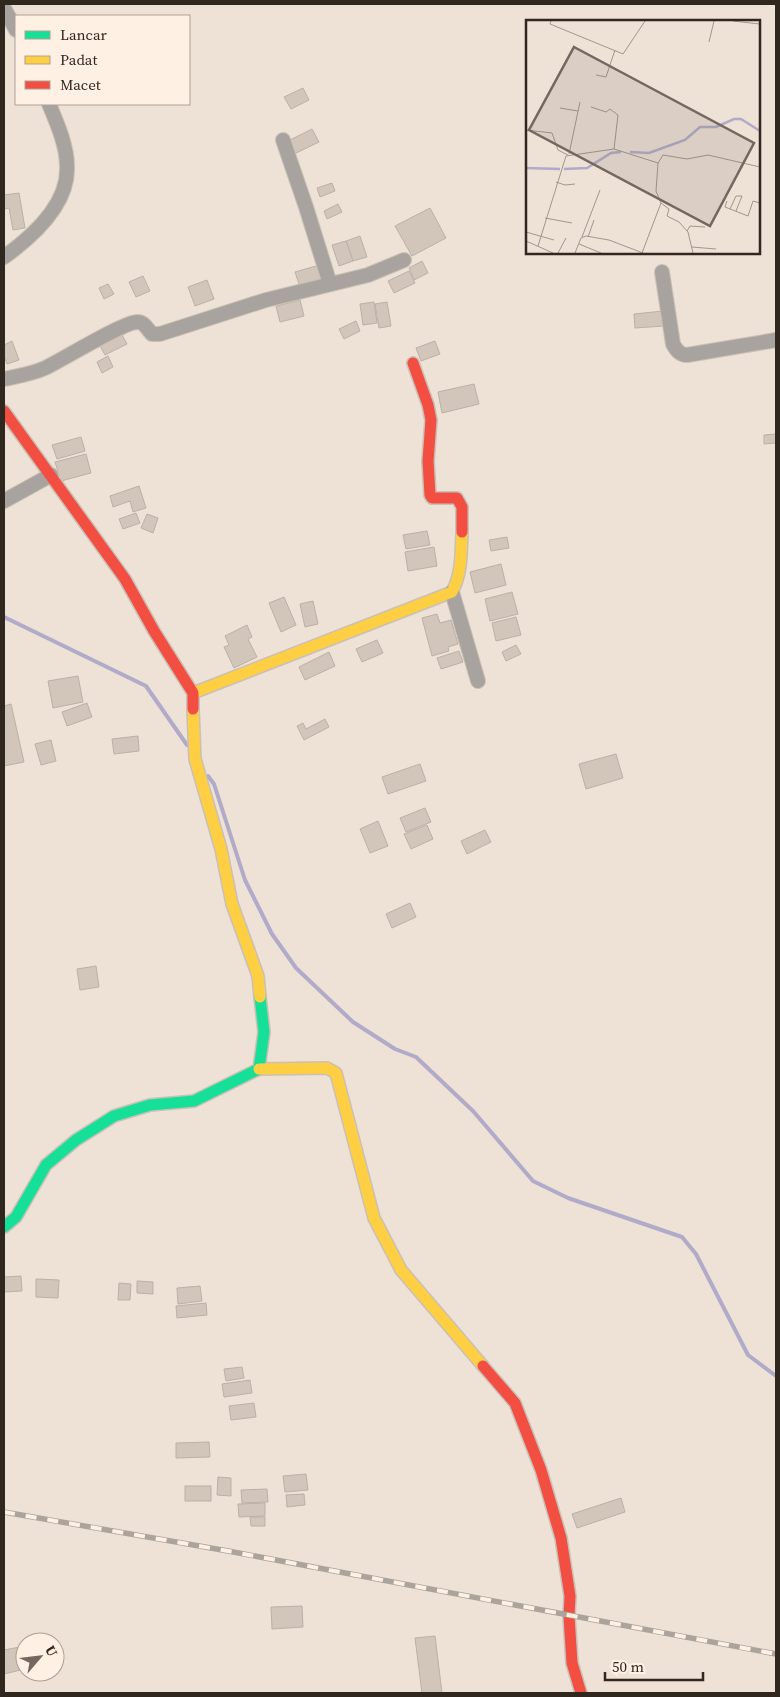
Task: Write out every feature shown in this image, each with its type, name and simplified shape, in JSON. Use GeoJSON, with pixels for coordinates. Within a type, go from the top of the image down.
{"type":"FeatureCollection","features":[{"type":"Feature","properties":{"kind":"street"},"geometry":{"type":"LineString","coordinates":[[4,8],[15,28]]}},
{"type":"Feature","properties":{"kind":"street"},"geometry":{"type":"LineString","coordinates":[[4,257],[48,217],[62,192],[67,178],[64,148],[50,105]]}},
{"type":"Feature","properties":{"kind":"street"},"geometry":{"type":"LineString","coordinates":[[283,140],[330,284]]}},
{"type":"Feature","properties":{"kind":"street"},"geometry":{"type":"LineString","coordinates":[[4,379],[42,369],[118,328],[132,323],[142,323],[152,334],[160,334],[266,300],[368,275],[404,260]]}},
{"type":"Feature","properties":{"kind":"street"},"geometry":{"type":"LineString","coordinates":[[662,272],[673,344],[682,354],[687,355],[776,340]]}},
{"type":"Feature","properties":{"kind":"street"},"geometry":{"type":"LineString","coordinates":[[193,693],[452,592],[458,580],[461,563],[462,507],[457,498],[437,500],[430,495],[428,461],[431,420],[428,405],[413,363]]}},
{"type":"Feature","properties":{"kind":"street"},"geometry":{"type":"LineString","coordinates":[[4,412],[125,578],[154,631],[193,693],[195,759],[221,849],[232,904],[258,976],[264,1032],[259,1069]]}},
{"type":"Feature","properties":{"kind":"street"},"geometry":{"type":"LineString","coordinates":[[4,501],[51,476]]}},
{"type":"Feature","properties":{"kind":"street"},"geometry":{"type":"LineString","coordinates":[[452,592],[478,681]]}},
{"type":"Feature","properties":{"kind":"street"},"geometry":{"type":"LineString","coordinates":[[4,1227],[16,1217],[46,1165],[76,1140],[114,1116],[150,1105],[194,1101],[259,1069],[327,1068],[336,1073],[374,1218],[400,1270],[515,1402],[541,1470],[561,1538],[570,1596],[569,1616],[572,1663],[580,1693]]}},
{"type":"Feature","properties":{"kind":"building"},"geometry":{"type":"Polygon","coordinates":[[[303,88],[309,100],[291,109],[284,97],[303,88]]]}},
{"type":"Feature","properties":{"kind":"building"},"geometry":{"type":"Polygon","coordinates":[[[312,129],[319,142],[294,154],[288,141],[312,129]]]}},
{"type":"Feature","properties":{"kind":"building"},"geometry":{"type":"Polygon","coordinates":[[[332,183],[335,191],[320,197],[317,188],[332,183]]]}},
{"type":"Feature","properties":{"kind":"building"},"geometry":{"type":"Polygon","coordinates":[[[19,193],[25,228],[13,230],[9,208],[4,209],[4,195],[19,193]]]}},
{"type":"Feature","properties":{"kind":"building"},"geometry":{"type":"Polygon","coordinates":[[[338,204],[342,212],[327,219],[324,211],[338,204]]]}},
{"type":"Feature","properties":{"kind":"building"},"geometry":{"type":"Polygon","coordinates":[[[430,208],[446,238],[412,256],[395,226],[430,208]]]}},
{"type":"Feature","properties":{"kind":"building"},"geometry":{"type":"Polygon","coordinates":[[[360,236],[367,257],[353,261],[346,241],[360,236]]]}},
{"type":"Feature","properties":{"kind":"building"},"geometry":{"type":"Polygon","coordinates":[[[346,241],[353,261],[339,266],[332,245],[346,241]]]}},
{"type":"Feature","properties":{"kind":"building"},"geometry":{"type":"Polygon","coordinates":[[[422,261],[428,273],[414,280],[409,268],[422,261]]]}},
{"type":"Feature","properties":{"kind":"building"},"geometry":{"type":"Polygon","coordinates":[[[323,264],[327,279],[300,287],[295,272],[323,264]]]}},
{"type":"Feature","properties":{"kind":"building"},"geometry":{"type":"Polygon","coordinates":[[[409,271],[415,283],[394,293],[388,281],[409,271]]]}},
{"type":"Feature","properties":{"kind":"building"},"geometry":{"type":"Polygon","coordinates":[[[143,276],[150,291],[136,297],[129,282],[143,276]]]}},
{"type":"Feature","properties":{"kind":"building"},"geometry":{"type":"Polygon","coordinates":[[[207,280],[214,299],[195,306],[188,287],[207,280]]]}},
{"type":"Feature","properties":{"kind":"building"},"geometry":{"type":"Polygon","coordinates":[[[108,284],[114,294],[104,299],[99,288],[108,284]]]}},
{"type":"Feature","properties":{"kind":"building"},"geometry":{"type":"Polygon","coordinates":[[[300,300],[304,316],[280,322],[276,306],[300,300]]]}},
{"type":"Feature","properties":{"kind":"building"},"geometry":{"type":"Polygon","coordinates":[[[374,302],[377,323],[363,325],[360,304],[374,302]]]}},
{"type":"Feature","properties":{"kind":"building"},"geometry":{"type":"Polygon","coordinates":[[[387,302],[391,326],[379,328],[375,304],[387,302]]]}},
{"type":"Feature","properties":{"kind":"building"},"geometry":{"type":"Polygon","coordinates":[[[663,311],[664,326],[635,328],[634,314],[663,311]]]}},
{"type":"Feature","properties":{"kind":"building"},"geometry":{"type":"Polygon","coordinates":[[[356,321],[360,331],[344,339],[339,329],[356,321]]]}},
{"type":"Feature","properties":{"kind":"building"},"geometry":{"type":"Polygon","coordinates":[[[121,333],[127,344],[105,355],[99,344],[121,333]]]}},
{"type":"Feature","properties":{"kind":"building"},"geometry":{"type":"Polygon","coordinates":[[[12,341],[19,360],[7,364],[4,356],[4,345],[12,341]]]}},
{"type":"Feature","properties":{"kind":"building"},"geometry":{"type":"Polygon","coordinates":[[[435,341],[440,354],[421,361],[416,348],[435,341]]]}},
{"type":"Feature","properties":{"kind":"building"},"geometry":{"type":"Polygon","coordinates":[[[108,356],[113,367],[102,373],[97,362],[108,356]]]}},
{"type":"Feature","properties":{"kind":"building"},"geometry":{"type":"Polygon","coordinates":[[[474,384],[479,404],[442,413],[438,392],[474,384]]]}},
{"type":"Feature","properties":{"kind":"building"},"geometry":{"type":"Polygon","coordinates":[[[776,434],[776,443],[764,444],[764,435],[776,434]]]}},
{"type":"Feature","properties":{"kind":"building"},"geometry":{"type":"Polygon","coordinates":[[[81,437],[85,451],[57,459],[52,445],[81,437]]]}},
{"type":"Feature","properties":{"kind":"building"},"geometry":{"type":"Polygon","coordinates":[[[86,454],[91,473],[61,481],[55,462],[86,454]]]}},
{"type":"Feature","properties":{"kind":"building"},"geometry":{"type":"Polygon","coordinates":[[[139,486],[146,508],[133,512],[130,501],[113,507],[110,496],[139,486]]]}},
{"type":"Feature","properties":{"kind":"building"},"geometry":{"type":"Polygon","coordinates":[[[136,513],[140,523],[123,529],[119,519],[136,513]]]}},
{"type":"Feature","properties":{"kind":"building"},"geometry":{"type":"Polygon","coordinates":[[[147,514],[158,518],[153,533],[141,528],[147,514]]]}},
{"type":"Feature","properties":{"kind":"building"},"geometry":{"type":"Polygon","coordinates":[[[427,531],[430,545],[406,549],[403,535],[427,531]]]}},
{"type":"Feature","properties":{"kind":"building"},"geometry":{"type":"Polygon","coordinates":[[[507,537],[509,548],[491,551],[489,540],[507,537]]]}},
{"type":"Feature","properties":{"kind":"building"},"geometry":{"type":"Polygon","coordinates":[[[434,547],[437,566],[408,571],[405,552],[434,547]]]}},
{"type":"Feature","properties":{"kind":"building"},"geometry":{"type":"Polygon","coordinates":[[[501,564],[506,585],[475,593],[470,572],[501,564]]]}},
{"type":"Feature","properties":{"kind":"building"},"geometry":{"type":"Polygon","coordinates":[[[512,592],[518,614],[490,621],[485,599],[512,592]]]}},
{"type":"Feature","properties":{"kind":"building"},"geometry":{"type":"Polygon","coordinates":[[[284,597],[296,625],[281,632],[269,603],[284,597]]]}},
{"type":"Feature","properties":{"kind":"building"},"geometry":{"type":"Polygon","coordinates":[[[313,601],[318,624],[305,627],[300,604],[313,601]]]}},
{"type":"Feature","properties":{"kind":"building"},"geometry":{"type":"Polygon","coordinates":[[[437,614],[440,623],[451,620],[458,644],[448,647],[449,651],[432,656],[422,618],[437,614]]]}},
{"type":"Feature","properties":{"kind":"building"},"geometry":{"type":"Polygon","coordinates":[[[516,617],[521,635],[496,641],[492,623],[516,617]]]}},
{"type":"Feature","properties":{"kind":"building"},"geometry":{"type":"Polygon","coordinates":[[[247,625],[252,637],[248,639],[257,657],[234,668],[224,647],[229,645],[225,636],[247,625]]]}},
{"type":"Feature","properties":{"kind":"building"},"geometry":{"type":"Polygon","coordinates":[[[377,640],[383,653],[362,662],[356,649],[377,640]]]}},
{"type":"Feature","properties":{"kind":"building"},"geometry":{"type":"Polygon","coordinates":[[[516,645],[521,654],[506,661],[502,652],[516,645]]]}},
{"type":"Feature","properties":{"kind":"building"},"geometry":{"type":"Polygon","coordinates":[[[459,651],[463,662],[441,669],[437,658],[459,651]]]}},
{"type":"Feature","properties":{"kind":"building"},"geometry":{"type":"Polygon","coordinates":[[[329,652],[335,666],[305,680],[299,667],[329,652]]]}},
{"type":"Feature","properties":{"kind":"building"},"geometry":{"type":"Polygon","coordinates":[[[78,676],[83,702],[53,708],[48,681],[78,676]]]}},
{"type":"Feature","properties":{"kind":"building"},"geometry":{"type":"Polygon","coordinates":[[[87,703],[92,717],[67,726],[62,712],[87,703]]]}},
{"type":"Feature","properties":{"kind":"building"},"geometry":{"type":"Polygon","coordinates":[[[11,704],[24,762],[4,766],[4,706],[11,704]]]}},
{"type":"Feature","properties":{"kind":"building"},"geometry":{"type":"Polygon","coordinates":[[[325,719],[329,727],[304,740],[297,726],[303,723],[306,729],[325,719]]]}},
{"type":"Feature","properties":{"kind":"building"},"geometry":{"type":"Polygon","coordinates":[[[138,736],[139,751],[114,754],[112,739],[138,736]]]}},
{"type":"Feature","properties":{"kind":"building"},"geometry":{"type":"Polygon","coordinates":[[[51,740],[56,761],[41,765],[35,744],[51,740]]]}},
{"type":"Feature","properties":{"kind":"building"},"geometry":{"type":"Polygon","coordinates":[[[616,754],[623,778],[586,789],[579,764],[616,754]]]}},
{"type":"Feature","properties":{"kind":"building"},"geometry":{"type":"Polygon","coordinates":[[[420,764],[426,781],[388,794],[382,777],[420,764]]]}},
{"type":"Feature","properties":{"kind":"building"},"geometry":{"type":"Polygon","coordinates":[[[425,808],[431,822],[406,832],[400,818],[425,808]]]}},
{"type":"Feature","properties":{"kind":"building"},"geometry":{"type":"Polygon","coordinates":[[[378,821],[388,846],[370,853],[360,829],[378,821]]]}},
{"type":"Feature","properties":{"kind":"building"},"geometry":{"type":"Polygon","coordinates":[[[427,825],[433,839],[411,849],[404,834],[427,825]]]}},
{"type":"Feature","properties":{"kind":"building"},"geometry":{"type":"Polygon","coordinates":[[[485,830],[491,842],[467,854],[461,841],[485,830]]]}},
{"type":"Feature","properties":{"kind":"building"},"geometry":{"type":"Polygon","coordinates":[[[410,903],[416,917],[392,928],[386,914],[410,903]]]}},
{"type":"Feature","properties":{"kind":"building"},"geometry":{"type":"Polygon","coordinates":[[[96,966],[99,987],[80,990],[77,969],[96,966]]]}},
{"type":"Feature","properties":{"kind":"building"},"geometry":{"type":"Polygon","coordinates":[[[21,1276],[22,1291],[4,1292],[4,1277],[21,1276]]]}},
{"type":"Feature","properties":{"kind":"building"},"geometry":{"type":"Polygon","coordinates":[[[36,1279],[59,1280],[58,1298],[36,1297],[36,1279]]]}},
{"type":"Feature","properties":{"kind":"building"},"geometry":{"type":"Polygon","coordinates":[[[137,1281],[153,1282],[153,1294],[137,1293],[137,1281]]]}},
{"type":"Feature","properties":{"kind":"building"},"geometry":{"type":"Polygon","coordinates":[[[119,1283],[131,1284],[130,1300],[118,1300],[119,1283]]]}},
{"type":"Feature","properties":{"kind":"building"},"geometry":{"type":"Polygon","coordinates":[[[200,1286],[202,1301],[178,1304],[177,1288],[200,1286]]]}},
{"type":"Feature","properties":{"kind":"building"},"geometry":{"type":"Polygon","coordinates":[[[206,1303],[207,1315],[177,1318],[176,1306],[206,1303]]]}},
{"type":"Feature","properties":{"kind":"building"},"geometry":{"type":"Polygon","coordinates":[[[242,1367],[244,1378],[226,1381],[224,1369],[242,1367]]]}},
{"type":"Feature","properties":{"kind":"building"},"geometry":{"type":"Polygon","coordinates":[[[250,1380],[252,1393],[224,1397],[222,1384],[250,1380]]]}},
{"type":"Feature","properties":{"kind":"building"},"geometry":{"type":"Polygon","coordinates":[[[254,1403],[256,1417],[231,1420],[229,1406],[254,1403]]]}},
{"type":"Feature","properties":{"kind":"building"},"geometry":{"type":"Polygon","coordinates":[[[209,1442],[210,1457],[176,1458],[176,1443],[209,1442]]]}},
{"type":"Feature","properties":{"kind":"building"},"geometry":{"type":"Polygon","coordinates":[[[306,1474],[308,1490],[285,1492],[283,1476],[306,1474]]]}},
{"type":"Feature","properties":{"kind":"building"},"geometry":{"type":"Polygon","coordinates":[[[218,1477],[231,1478],[231,1496],[217,1495],[218,1477]]]}},
{"type":"Feature","properties":{"kind":"building"},"geometry":{"type":"Polygon","coordinates":[[[185,1486],[211,1486],[211,1501],[185,1501],[185,1486]]]}},
{"type":"Feature","properties":{"kind":"building"},"geometry":{"type":"Polygon","coordinates":[[[267,1489],[268,1502],[242,1503],[241,1490],[267,1489]]]}},
{"type":"Feature","properties":{"kind":"building"},"geometry":{"type":"Polygon","coordinates":[[[304,1494],[305,1505],[287,1507],[286,1495],[304,1494]]]}},
{"type":"Feature","properties":{"kind":"building"},"geometry":{"type":"Polygon","coordinates":[[[621,1498],[625,1512],[577,1528],[572,1514],[621,1498]]]}},
{"type":"Feature","properties":{"kind":"building"},"geometry":{"type":"Polygon","coordinates":[[[265,1503],[265,1516],[239,1517],[238,1504],[265,1503]]]}},
{"type":"Feature","properties":{"kind":"building"},"geometry":{"type":"Polygon","coordinates":[[[250,1517],[265,1517],[265,1526],[251,1526],[250,1517]]]}},
{"type":"Feature","properties":{"kind":"building"},"geometry":{"type":"Polygon","coordinates":[[[302,1606],[303,1627],[272,1629],[271,1607],[302,1606]]]}},
{"type":"Feature","properties":{"kind":"building"},"geometry":{"type":"Polygon","coordinates":[[[435,1636],[442,1693],[422,1693],[415,1638],[435,1636]]]}},
{"type":"Feature","properties":{"kind":"building"},"geometry":{"type":"Polygon","coordinates":[[[15,1648],[15,1671],[4,1674],[4,1650],[15,1648]]]}},
{"type":"Feature","properties":{"kind":"waterway"},"geometry":{"type":"LineString","coordinates":[[4,617],[146,686],[187,745]]}},
{"type":"Feature","properties":{"kind":"waterway"},"geometry":{"type":"LineString","coordinates":[[208,776],[214,784],[245,880],[272,934],[296,968],[353,1022],[395,1049],[416,1057],[473,1111],[533,1181],[568,1198],[682,1237],[696,1254],[748,1355],[776,1376]]}},
{"type":"Feature","properties":{"kind":"railway"},"geometry":{"type":"LineString","coordinates":[[4,1512],[228,1551],[776,1654]]}},
{"type":"Feature","properties":{"kind":"traffic: fast"},"geometry":{"type":"LineString","coordinates":[[4,1227],[16,1217],[46,1165],[76,1140],[114,1116],[150,1105],[194,1101],[259,1069],[264,1032],[260,997]]}},
{"type":"Feature","properties":{"kind":"traffic: slow"},"geometry":{"type":"LineString","coordinates":[[193,693],[452,592],[459,570],[462,532]]}},
{"type":"Feature","properties":{"kind":"traffic: slow"},"geometry":{"type":"LineString","coordinates":[[193,709],[195,759],[221,849],[232,904],[258,976],[260,997]]}},
{"type":"Feature","properties":{"kind":"traffic: slow"},"geometry":{"type":"LineString","coordinates":[[259,1069],[327,1068],[336,1073],[374,1218],[401,1270],[483,1366]]}},
{"type":"Feature","properties":{"kind":"traffic: jam"},"geometry":{"type":"LineString","coordinates":[[413,363],[428,405],[431,420],[428,461],[430,495],[432,498],[457,498],[462,507],[462,532]]}},
{"type":"Feature","properties":{"kind":"traffic: jam"},"geometry":{"type":"LineString","coordinates":[[4,411],[125,579],[154,631],[193,693],[193,709]]}},
{"type":"Feature","properties":{"kind":"traffic: jam"},"geometry":{"type":"LineString","coordinates":[[483,1366],[515,1403],[541,1470],[561,1538],[570,1596],[569,1616],[572,1663],[581,1693]]}}]}
